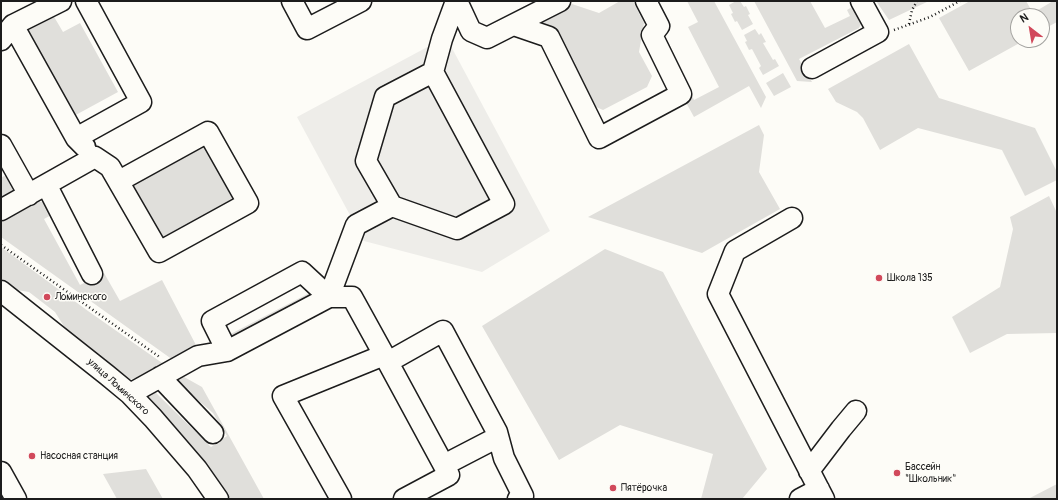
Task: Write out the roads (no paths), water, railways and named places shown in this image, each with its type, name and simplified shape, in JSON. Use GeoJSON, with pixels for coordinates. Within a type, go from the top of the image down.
{"type":"FeatureCollection","features":[{"type":"Feature","properties":{"kind":"street"},"geometry":{"type":"LineString","coordinates":[[61,1],[7,33],[76,138],[95,157],[110,167],[159,252],[248,203],[208,132],[119,181]]}},
{"type":"Feature","properties":{"kind":"street"},"geometry":{"type":"LineString","coordinates":[[76,138],[141,102],[86,1]]}},
{"type":"Feature","properties":{"kind":"street"},"geometry":{"type":"LineString","coordinates":[[292,1],[307,30],[361,1]]}},
{"type":"Feature","properties":{"kind":"street"},"geometry":{"type":"LineString","coordinates":[[456,1],[471,31],[487,38],[560,1]]}},
{"type":"Feature","properties":{"kind":"street"},"geometry":{"type":"LineString","coordinates":[[433,72],[385,97],[366,161],[392,206],[457,228],[504,204],[433,72],[442,40],[456,1]]}},
{"type":"Feature","properties":{"kind":"street"},"geometry":{"type":"LineString","coordinates":[[514,25],[549,37],[599,138],[681,94],[652,35],[659,26],[646,1]]}},
{"type":"Feature","properties":{"kind":"street"},"geometry":{"type":"LineString","coordinates":[[812,68],[878,32],[861,1]]}},
{"type":"Feature","properties":{"kind":"street"},"geometry":{"type":"LineString","coordinates":[[1,145],[29,195]]}},
{"type":"Feature","properties":{"kind":"street"},"geometry":{"type":"LineString","coordinates":[[1,210],[95,157]]}},
{"type":"Feature","properties":{"kind":"street"},"geometry":{"type":"LineString","coordinates":[[46,186],[92,274]]}},
{"type":"Feature","properties":{"kind":"street"},"geometry":{"type":"LineString","coordinates":[[329,297],[356,225],[392,206]]}},
{"type":"Feature","properties":{"kind":"street"},"geometry":{"type":"LineString","coordinates":[[792,218],[735,251],[718,294],[821,494],[800,499]]}},
{"type":"Feature","properties":{"kind":"street"},"geometry":{"type":"LineString","coordinates":[[227,351],[212,321],[302,272],[329,297]]}},
{"type":"Feature","properties":{"kind":"street","name":"улица Ломинского"},"geometry":{"type":"LineString","coordinates":[[1,291],[130,394],[197,469],[218,499]]}},
{"type":"Feature","properties":{"kind":"street"},"geometry":{"type":"LineString","coordinates":[[130,394],[198,356],[227,351],[329,297],[352,297],[444,465],[448,475],[404,499]]}},
{"type":"Feature","properties":{"kind":"street"},"geometry":{"type":"LineString","coordinates":[[341,499],[283,396],[386,358],[443,330],[497,432],[504,458],[523,496],[518,499]]}},
{"type":"Feature","properties":{"kind":"street"},"geometry":{"type":"LineString","coordinates":[[168,373],[213,433]]}},
{"type":"Feature","properties":{"kind":"street"},"geometry":{"type":"LineString","coordinates":[[810,471],[856,411]]}},
{"type":"Feature","properties":{"kind":"street"},"geometry":{"type":"LineString","coordinates":[[444,465],[498,437]]}},
{"type":"Feature","properties":{"kind":"street"},"geometry":{"type":"LineString","coordinates":[[1,472],[16,499]]}},
{"type":"Feature","properties":{"kind":"place","name":"Школа 135"},"geometry":{"type":"Point","coordinates":[879,278]}},
{"type":"Feature","properties":{"kind":"place","name":"Ломинского"},"geometry":{"type":"Point","coordinates":[47,297]}},
{"type":"Feature","properties":{"kind":"place","name":"Насосная станция"},"geometry":{"type":"Point","coordinates":[32,456]}},
{"type":"Feature","properties":{"kind":"place","name":"Бассейн \"Школьник\""},"geometry":{"type":"Point","coordinates":[897,473]}},
{"type":"Feature","properties":{"kind":"place","name":"Пятёрочка"},"geometry":{"type":"Point","coordinates":[613,488]}}]}
